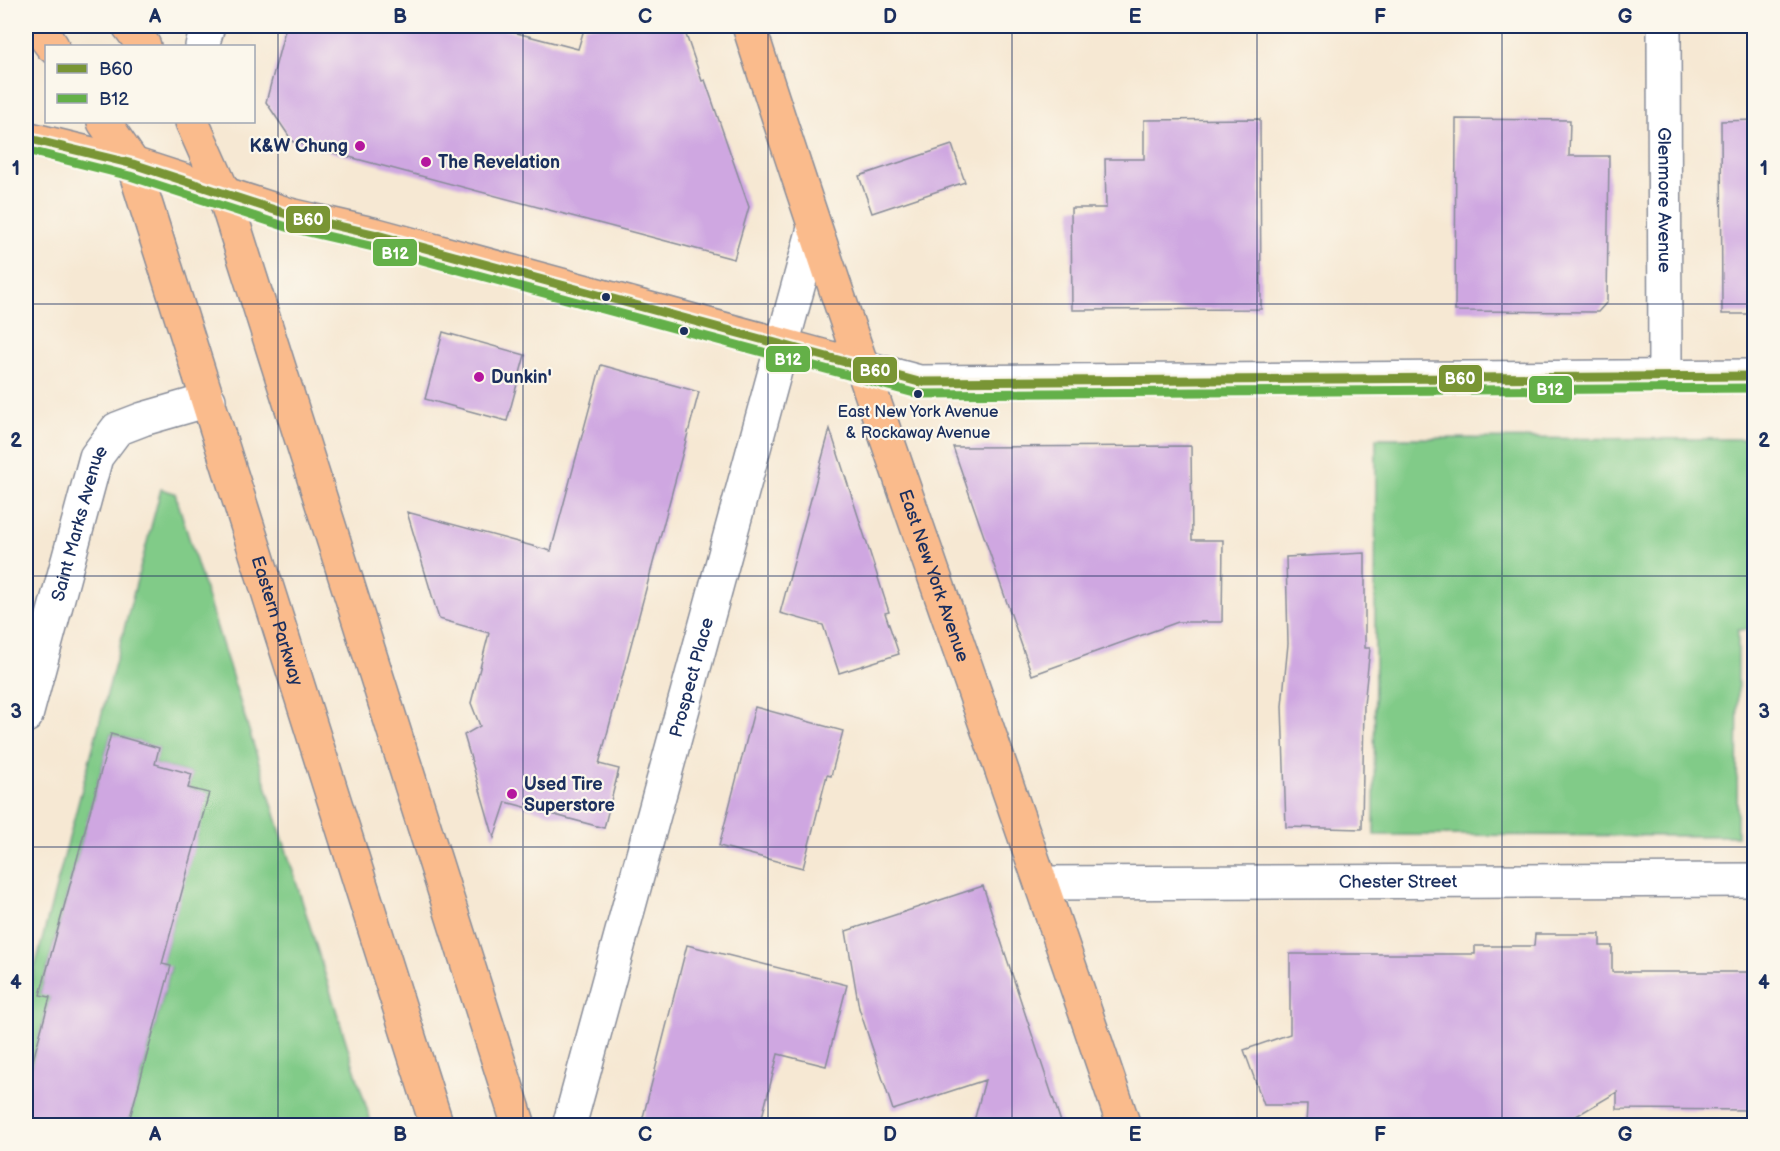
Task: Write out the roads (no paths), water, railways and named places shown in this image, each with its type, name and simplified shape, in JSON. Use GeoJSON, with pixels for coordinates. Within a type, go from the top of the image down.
{"type":"FeatureCollection","features":[{"type":"Feature","properties":{"kind":"main road"},"geometry":{"type":"LineString","coordinates":[[37,26],[51,45]]}},
{"type":"Feature","properties":{"kind":"main road"},"geometry":{"type":"LineString","coordinates":[[129,26],[143,45]]}},
{"type":"Feature","properties":{"kind":"main road","name":"East New York Avenue"},"geometry":{"type":"LineString","coordinates":[[749,26],[814,228],[1124,1125]]}},
{"type":"Feature","properties":{"kind":"main road","name":"Eastern Parkway"},"geometry":{"type":"LineString","coordinates":[[105,123],[133,164],[436,1125]]}},
{"type":"Feature","properties":{"kind":"main road"},"geometry":{"type":"LineString","coordinates":[[192,123],[224,194],[519,1125]]}},
{"type":"Feature","properties":{"kind":"main road"},"geometry":{"type":"LineString","coordinates":[[26,138],[133,164],[290,215],[377,235],[863,367]]}},
{"type":"Feature","properties":{"kind":"street"},"geometry":{"type":"LineString","coordinates":[[202,45],[208,26]]}},
{"type":"Feature","properties":{"kind":"street","name":"Glenmore Avenue"},"geometry":{"type":"LineString","coordinates":[[1664,37],[1665,376]]}},
{"type":"Feature","properties":{"kind":"street","name":"Prospect Place"},"geometry":{"type":"LineString","coordinates":[[569,1125],[814,228]]}},
{"type":"Feature","properties":{"kind":"street"},"geometry":{"type":"LineString","coordinates":[[863,367],[920,382],[1755,376]]}},
{"type":"Feature","properties":{"kind":"street","name":"Saint Marks Avenue"},"geometry":{"type":"LineString","coordinates":[[26,716],[96,457],[117,429],[209,400]]}},
{"type":"Feature","properties":{"kind":"street","name":"Chester Street"},"geometry":{"type":"LineString","coordinates":[[1042,883],[1755,880]]}},
{"type":"Feature","properties":{"kind":"place","name":"K&W Chung"},"geometry":{"type":"Point","coordinates":[360,146]}},
{"type":"Feature","properties":{"kind":"place","name":"The Revelation"},"geometry":{"type":"Point","coordinates":[426,162]}},
{"type":"Feature","properties":{"kind":"place","name":"Dunkin'"},"geometry":{"type":"Point","coordinates":[479,377]}},
{"type":"Feature","properties":{"kind":"place","name":"East New York Avenue & Rockaway Avenue"},"geometry":{"type":"Point","coordinates":[918,394]}},
{"type":"Feature","properties":{"kind":"place","name":"Used Tire Superstore"},"geometry":{"type":"Point","coordinates":[512,794]}}]}
